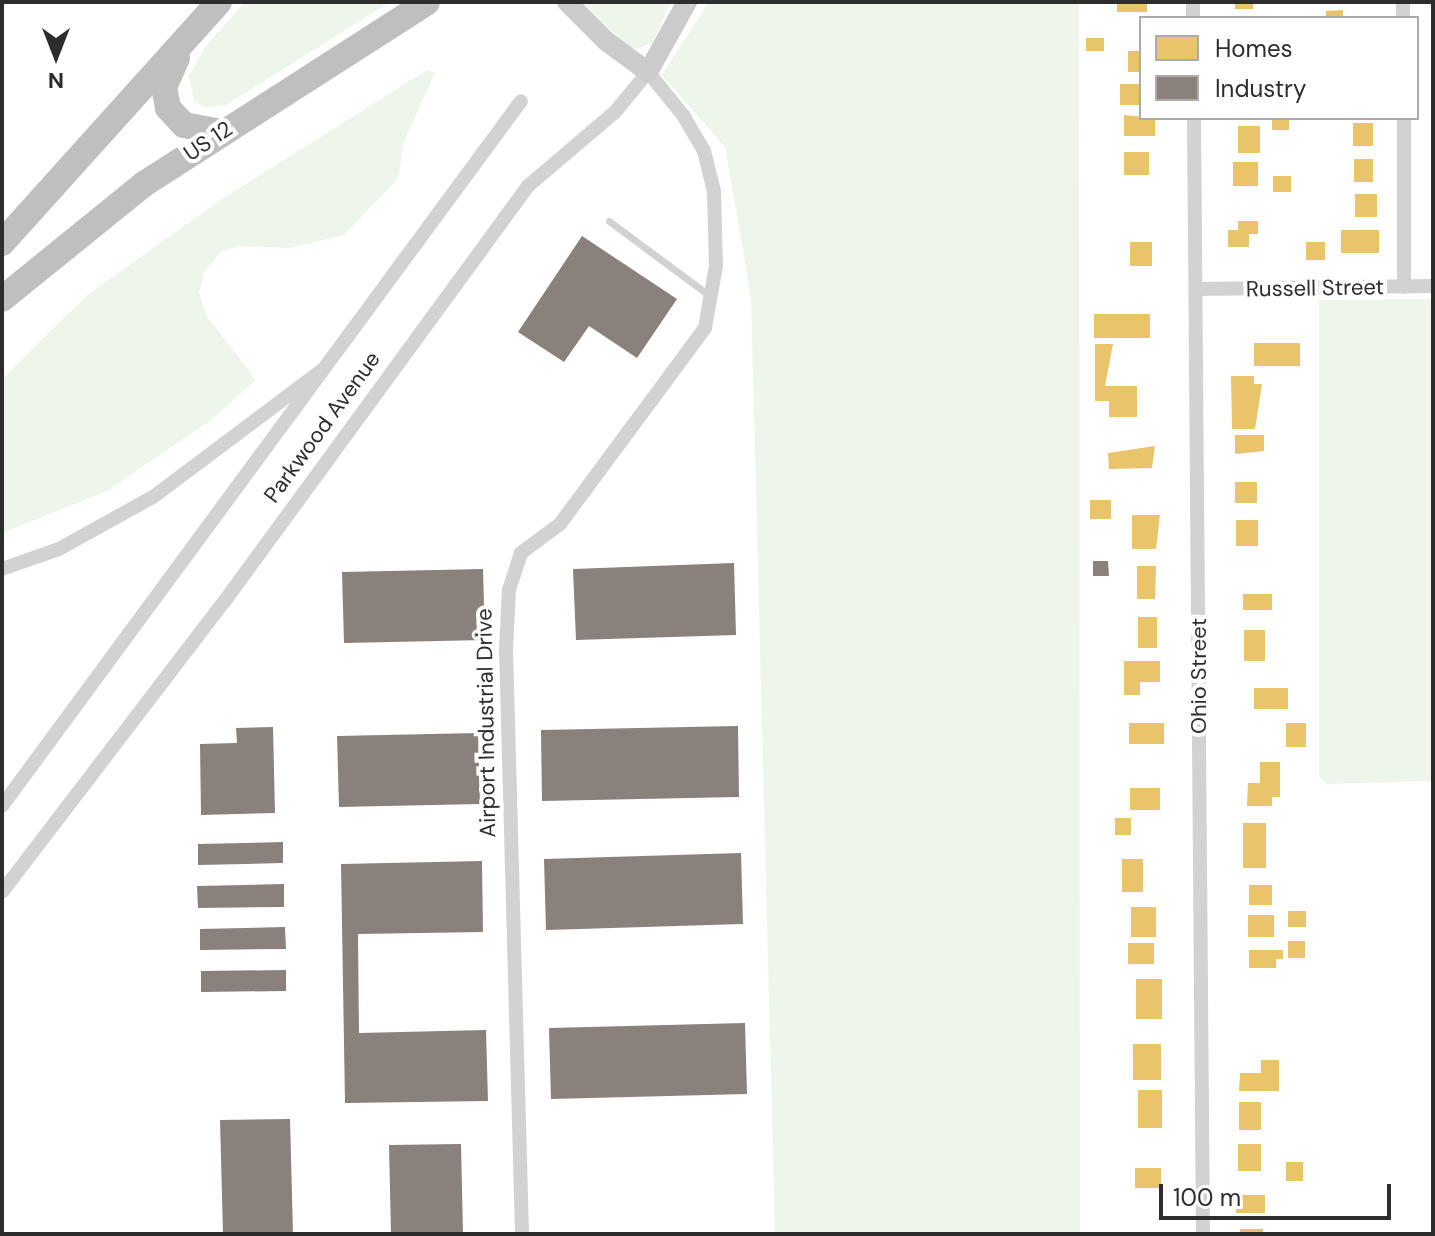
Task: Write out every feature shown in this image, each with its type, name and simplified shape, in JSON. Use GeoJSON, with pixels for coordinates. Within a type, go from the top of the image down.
{"type":"FeatureCollection","features":[{"type":"Feature","properties":{"kind":"highway"},"geometry":{"type":"LineString","coordinates":[[2,243],[219,2]]}},
{"type":"Feature","properties":{"kind":"highway","name":"US 12"},"geometry":{"type":"LineString","coordinates":[[2,299],[100,217],[220,132],[427,2]]}},
{"type":"Feature","properties":{"kind":"highway"},"geometry":{"type":"LineString","coordinates":[[191,34],[168,72],[168,108],[184,125],[220,132]]}},
{"type":"Feature","properties":{"kind":"street","name":"Airport Industrial Drive"},"geometry":{"type":"LineString","coordinates":[[522,1234],[506,649],[509,589],[521,553],[560,524],[705,328],[712,297],[716,215],[704,151],[683,115],[648,72],[606,41],[567,2]]}},
{"type":"Feature","properties":{"kind":"street","name":"Parkwood Avenue"},"geometry":{"type":"LineString","coordinates":[[2,892],[224,602],[528,186],[615,112],[648,72],[687,2]]}},
{"type":"Feature","properties":{"kind":"street"},"geometry":{"type":"LineString","coordinates":[[2,806],[521,101]]}},
{"type":"Feature","properties":{"kind":"street","name":"Ohio Street"},"geometry":{"type":"LineString","coordinates":[[1194,120],[1203,1234]]}},
{"type":"Feature","properties":{"kind":"street"},"geometry":{"type":"LineString","coordinates":[[1404,120],[1404,287]]}},
{"type":"Feature","properties":{"kind":"street","name":"Russell Street"},"geometry":{"type":"LineString","coordinates":[[1196,289],[1433,286]]}},
{"type":"Feature","properties":{"kind":"street"},"geometry":{"type":"LineString","coordinates":[[2,569],[59,549],[153,497],[277,399],[329,365]]}},
{"type":"Feature","properties":{"kind":"lane"},"geometry":{"type":"LineString","coordinates":[[609,221],[712,297]]}},
{"type":"Feature","properties":{"kind":"shaded area"},"geometry":{"type":"Polygon","coordinates":[[[245,2],[390,2],[226,105],[206,108],[194,101],[189,76],[206,46],[245,2]]]}},
{"type":"Feature","properties":{"kind":"shaded area"},"geometry":{"type":"Polygon","coordinates":[[[582,2],[671,2],[653,42],[637,49],[628,47],[582,2]]]}},
{"type":"Feature","properties":{"kind":"shaded area"},"geometry":{"type":"Polygon","coordinates":[[[709,2],[1079,2],[1080,1234],[775,1234],[751,297],[725,147],[662,75],[709,2]]]}},
{"type":"Feature","properties":{"kind":"shaded area"},"geometry":{"type":"Polygon","coordinates":[[[427,70],[435,73],[404,141],[398,179],[344,235],[290,248],[238,246],[221,252],[204,272],[199,292],[206,315],[256,380],[211,420],[107,491],[2,533],[2,379],[87,295],[225,197],[427,70]]]}},
{"type":"Feature","properties":{"kind":"shaded area"},"geometry":{"type":"Polygon","coordinates":[[[1433,299],[1433,781],[1326,784],[1319,777],[1319,300],[1433,299]]]}},
{"type":"Feature","properties":{"kind":"building: Homes"},"geometry":{"type":"Polygon","coordinates":[[[1117,2],[1147,2],[1147,12],[1117,12],[1117,2]]]}},
{"type":"Feature","properties":{"kind":"building: Homes"},"geometry":{"type":"Polygon","coordinates":[[[1235,2],[1253,2],[1253,9],[1235,9],[1235,2]]]}},
{"type":"Feature","properties":{"kind":"building: Homes"},"geometry":{"type":"Polygon","coordinates":[[[1343,10],[1343,16],[1326,16],[1326,11],[1343,10]]]}},
{"type":"Feature","properties":{"kind":"building: Homes"},"geometry":{"type":"Polygon","coordinates":[[[1086,38],[1104,38],[1104,51],[1086,51],[1086,38]]]}},
{"type":"Feature","properties":{"kind":"building: Homes"},"geometry":{"type":"Polygon","coordinates":[[[1128,51],[1139,51],[1139,72],[1128,72],[1128,51]]]}},
{"type":"Feature","properties":{"kind":"building: Homes"},"geometry":{"type":"Polygon","coordinates":[[[1120,84],[1139,84],[1139,105],[1120,105],[1120,84]]]}},
{"type":"Feature","properties":{"kind":"building: Homes"},"geometry":{"type":"Polygon","coordinates":[[[1124,115],[1139,116],[1139,120],[1155,120],[1155,136],[1124,136],[1124,115]]]}},
{"type":"Feature","properties":{"kind":"building: Homes"},"geometry":{"type":"Polygon","coordinates":[[[1272,120],[1289,120],[1289,130],[1272,130],[1272,120]]]}},
{"type":"Feature","properties":{"kind":"building: Homes"},"geometry":{"type":"Polygon","coordinates":[[[1353,123],[1373,123],[1373,146],[1353,146],[1353,123]]]}},
{"type":"Feature","properties":{"kind":"building: Homes"},"geometry":{"type":"Polygon","coordinates":[[[1238,126],[1260,126],[1260,153],[1238,153],[1238,126]]]}},
{"type":"Feature","properties":{"kind":"building: Homes"},"geometry":{"type":"Polygon","coordinates":[[[1124,152],[1149,152],[1149,175],[1124,175],[1124,152]]]}},
{"type":"Feature","properties":{"kind":"building: Homes"},"geometry":{"type":"Polygon","coordinates":[[[1354,159],[1373,159],[1373,182],[1354,182],[1354,159]]]}},
{"type":"Feature","properties":{"kind":"building: Homes"},"geometry":{"type":"Polygon","coordinates":[[[1233,162],[1258,162],[1258,186],[1233,186],[1233,162]]]}},
{"type":"Feature","properties":{"kind":"building: Homes"},"geometry":{"type":"Polygon","coordinates":[[[1273,176],[1291,176],[1291,192],[1273,192],[1273,176]]]}},
{"type":"Feature","properties":{"kind":"building: Homes"},"geometry":{"type":"Polygon","coordinates":[[[1355,194],[1377,194],[1377,217],[1355,217],[1355,194]]]}},
{"type":"Feature","properties":{"kind":"building: Homes"},"geometry":{"type":"Polygon","coordinates":[[[1238,221],[1258,221],[1258,234],[1249,234],[1249,247],[1228,247],[1228,230],[1238,230],[1238,221]]]}},
{"type":"Feature","properties":{"kind":"building: Homes"},"geometry":{"type":"Polygon","coordinates":[[[1341,230],[1379,230],[1379,253],[1341,253],[1341,230]]]}},
{"type":"Feature","properties":{"kind":"building: Homes"},"geometry":{"type":"Polygon","coordinates":[[[1130,242],[1152,242],[1152,266],[1130,266],[1130,242]]]}},
{"type":"Feature","properties":{"kind":"building: Homes"},"geometry":{"type":"Polygon","coordinates":[[[1306,242],[1325,242],[1325,260],[1306,260],[1306,242]]]}},
{"type":"Feature","properties":{"kind":"building: Homes"},"geometry":{"type":"Polygon","coordinates":[[[1094,314],[1150,314],[1150,338],[1094,338],[1094,314]]]}},
{"type":"Feature","properties":{"kind":"building: Homes"},"geometry":{"type":"Polygon","coordinates":[[[1254,343],[1300,343],[1300,366],[1254,366],[1254,343]]]}},
{"type":"Feature","properties":{"kind":"building: Homes"},"geometry":{"type":"Polygon","coordinates":[[[1095,344],[1113,344],[1105,386],[1137,386],[1137,417],[1109,417],[1109,401],[1095,401],[1095,344]]]}},
{"type":"Feature","properties":{"kind":"building: Homes"},"geometry":{"type":"Polygon","coordinates":[[[1231,376],[1254,376],[1254,384],[1262,384],[1255,429],[1232,429],[1231,376]]]}},
{"type":"Feature","properties":{"kind":"building: Homes"},"geometry":{"type":"Polygon","coordinates":[[[1235,435],[1264,435],[1264,451],[1235,454],[1235,435]]]}},
{"type":"Feature","properties":{"kind":"building: Homes"},"geometry":{"type":"Polygon","coordinates":[[[1155,446],[1152,468],[1109,469],[1108,453],[1155,446]]]}},
{"type":"Feature","properties":{"kind":"building: Homes"},"geometry":{"type":"Polygon","coordinates":[[[1235,482],[1257,482],[1257,503],[1235,503],[1235,482]]]}},
{"type":"Feature","properties":{"kind":"building: Homes"},"geometry":{"type":"Polygon","coordinates":[[[1090,500],[1111,500],[1111,519],[1090,519],[1090,500]]]}},
{"type":"Feature","properties":{"kind":"building: Homes"},"geometry":{"type":"Polygon","coordinates":[[[1132,515],[1160,515],[1156,549],[1132,549],[1132,515]]]}},
{"type":"Feature","properties":{"kind":"building: Homes"},"geometry":{"type":"Polygon","coordinates":[[[1236,520],[1258,520],[1258,546],[1236,546],[1236,520]]]}},
{"type":"Feature","properties":{"kind":"building: Homes"},"geometry":{"type":"Polygon","coordinates":[[[1137,566],[1156,566],[1155,599],[1137,599],[1137,566]]]}},
{"type":"Feature","properties":{"kind":"building: Homes"},"geometry":{"type":"Polygon","coordinates":[[[1243,594],[1272,594],[1272,610],[1243,610],[1243,594]]]}},
{"type":"Feature","properties":{"kind":"building: Homes"},"geometry":{"type":"Polygon","coordinates":[[[1138,617],[1157,617],[1157,648],[1138,648],[1138,617]]]}},
{"type":"Feature","properties":{"kind":"building: Homes"},"geometry":{"type":"Polygon","coordinates":[[[1244,630],[1265,630],[1265,661],[1244,661],[1244,630]]]}},
{"type":"Feature","properties":{"kind":"building: Homes"},"geometry":{"type":"Polygon","coordinates":[[[1124,661],[1160,661],[1160,682],[1140,682],[1140,695],[1124,695],[1124,661]]]}},
{"type":"Feature","properties":{"kind":"building: Homes"},"geometry":{"type":"Polygon","coordinates":[[[1254,688],[1288,688],[1288,709],[1254,709],[1254,688]]]}},
{"type":"Feature","properties":{"kind":"building: Homes"},"geometry":{"type":"Polygon","coordinates":[[[1129,723],[1164,723],[1164,744],[1129,744],[1129,723]]]}},
{"type":"Feature","properties":{"kind":"building: Homes"},"geometry":{"type":"Polygon","coordinates":[[[1286,723],[1306,723],[1306,747],[1286,747],[1286,723]]]}},
{"type":"Feature","properties":{"kind":"building: Homes"},"geometry":{"type":"Polygon","coordinates":[[[1260,762],[1280,762],[1280,797],[1272,797],[1272,806],[1247,806],[1248,783],[1260,783],[1260,762]]]}},
{"type":"Feature","properties":{"kind":"building: Homes"},"geometry":{"type":"Polygon","coordinates":[[[1130,788],[1160,788],[1160,810],[1130,810],[1130,788]]]}},
{"type":"Feature","properties":{"kind":"building: Homes"},"geometry":{"type":"Polygon","coordinates":[[[1115,818],[1131,818],[1131,835],[1115,835],[1115,818]]]}},
{"type":"Feature","properties":{"kind":"building: Homes"},"geometry":{"type":"Polygon","coordinates":[[[1243,823],[1266,823],[1266,868],[1243,868],[1243,823]]]}},
{"type":"Feature","properties":{"kind":"building: Homes"},"geometry":{"type":"Polygon","coordinates":[[[1122,859],[1143,859],[1143,892],[1122,892],[1122,859]]]}},
{"type":"Feature","properties":{"kind":"building: Homes"},"geometry":{"type":"Polygon","coordinates":[[[1249,885],[1272,885],[1272,905],[1249,905],[1249,885]]]}},
{"type":"Feature","properties":{"kind":"building: Homes"},"geometry":{"type":"Polygon","coordinates":[[[1131,907],[1156,907],[1156,937],[1131,937],[1131,907]]]}},
{"type":"Feature","properties":{"kind":"building: Homes"},"geometry":{"type":"Polygon","coordinates":[[[1288,911],[1306,911],[1306,927],[1288,927],[1288,911]]]}},
{"type":"Feature","properties":{"kind":"building: Homes"},"geometry":{"type":"Polygon","coordinates":[[[1248,915],[1274,915],[1274,937],[1248,937],[1248,915]]]}},
{"type":"Feature","properties":{"kind":"building: Homes"},"geometry":{"type":"Polygon","coordinates":[[[1288,941],[1305,941],[1305,958],[1288,958],[1288,941]]]}},
{"type":"Feature","properties":{"kind":"building: Homes"},"geometry":{"type":"Polygon","coordinates":[[[1128,943],[1154,943],[1154,964],[1128,964],[1128,943]]]}},
{"type":"Feature","properties":{"kind":"building: Homes"},"geometry":{"type":"Polygon","coordinates":[[[1249,950],[1283,950],[1283,959],[1276,959],[1276,968],[1249,968],[1249,950]]]}},
{"type":"Feature","properties":{"kind":"building: Homes"},"geometry":{"type":"Polygon","coordinates":[[[1136,979],[1162,979],[1162,1019],[1136,1019],[1136,979]]]}},
{"type":"Feature","properties":{"kind":"building: Homes"},"geometry":{"type":"Polygon","coordinates":[[[1133,1044],[1161,1044],[1161,1080],[1133,1080],[1133,1044]]]}},
{"type":"Feature","properties":{"kind":"building: Homes"},"geometry":{"type":"Polygon","coordinates":[[[1261,1060],[1279,1060],[1279,1091],[1239,1091],[1240,1073],[1261,1073],[1261,1060]]]}},
{"type":"Feature","properties":{"kind":"building: Homes"},"geometry":{"type":"Polygon","coordinates":[[[1138,1090],[1162,1090],[1162,1128],[1138,1128],[1138,1090]]]}},
{"type":"Feature","properties":{"kind":"building: Homes"},"geometry":{"type":"Polygon","coordinates":[[[1239,1102],[1261,1102],[1261,1130],[1239,1130],[1239,1102]]]}},
{"type":"Feature","properties":{"kind":"building: Homes"},"geometry":{"type":"Polygon","coordinates":[[[1238,1144],[1261,1144],[1261,1171],[1238,1171],[1238,1144]]]}},
{"type":"Feature","properties":{"kind":"building: Homes"},"geometry":{"type":"Polygon","coordinates":[[[1286,1162],[1303,1162],[1303,1181],[1286,1181],[1286,1162]]]}},
{"type":"Feature","properties":{"kind":"building: Homes"},"geometry":{"type":"Polygon","coordinates":[[[1135,1168],[1161,1168],[1161,1188],[1135,1188],[1135,1168]]]}},
{"type":"Feature","properties":{"kind":"building: Homes"},"geometry":{"type":"Polygon","coordinates":[[[1236,1195],[1265,1195],[1265,1213],[1236,1213],[1236,1195]]]}},
{"type":"Feature","properties":{"kind":"building: Homes"},"geometry":{"type":"Polygon","coordinates":[[[1240,1229],[1263,1229],[1263,1234],[1240,1234],[1240,1229]]]}},
{"type":"Feature","properties":{"kind":"building: Industry"},"geometry":{"type":"Polygon","coordinates":[[[582,236],[677,299],[637,358],[589,326],[564,362],[518,332],[582,236]]]}},
{"type":"Feature","properties":{"kind":"building: Industry"},"geometry":{"type":"Polygon","coordinates":[[[1093,561],[1108,561],[1109,576],[1093,576],[1093,561]]]}},
{"type":"Feature","properties":{"kind":"building: Industry"},"geometry":{"type":"Polygon","coordinates":[[[734,563],[736,635],[576,640],[573,569],[734,563]]]}},
{"type":"Feature","properties":{"kind":"building: Industry"},"geometry":{"type":"Polygon","coordinates":[[[483,569],[485,640],[344,643],[342,572],[483,569]]]}},
{"type":"Feature","properties":{"kind":"building: Industry"},"geometry":{"type":"Polygon","coordinates":[[[738,726],[739,797],[542,801],[541,730],[738,726]]]}},
{"type":"Feature","properties":{"kind":"building: Industry"},"geometry":{"type":"Polygon","coordinates":[[[273,727],[275,813],[201,815],[200,744],[237,743],[236,728],[273,727]]]}},
{"type":"Feature","properties":{"kind":"building: Industry"},"geometry":{"type":"Polygon","coordinates":[[[478,733],[480,804],[339,807],[337,736],[478,733]]]}},
{"type":"Feature","properties":{"kind":"building: Industry"},"geometry":{"type":"Polygon","coordinates":[[[283,842],[283,863],[198,865],[198,844],[283,842]]]}},
{"type":"Feature","properties":{"kind":"building: Industry"},"geometry":{"type":"Polygon","coordinates":[[[741,853],[743,924],[546,930],[544,859],[741,853]]]}},
{"type":"Feature","properties":{"kind":"building: Industry"},"geometry":{"type":"Polygon","coordinates":[[[482,861],[483,932],[358,934],[359,1033],[486,1030],[488,1101],[345,1103],[341,864],[482,861]]]}},
{"type":"Feature","properties":{"kind":"building: Industry"},"geometry":{"type":"Polygon","coordinates":[[[284,884],[284,907],[198,908],[197,886],[284,884]]]}},
{"type":"Feature","properties":{"kind":"building: Industry"},"geometry":{"type":"Polygon","coordinates":[[[285,927],[286,949],[200,950],[200,929],[285,927]]]}},
{"type":"Feature","properties":{"kind":"building: Industry"},"geometry":{"type":"Polygon","coordinates":[[[286,970],[286,991],[201,992],[201,971],[286,970]]]}},
{"type":"Feature","properties":{"kind":"building: Industry"},"geometry":{"type":"Polygon","coordinates":[[[745,1023],[747,1094],[551,1099],[549,1028],[745,1023]]]}},
{"type":"Feature","properties":{"kind":"building: Industry"},"geometry":{"type":"Polygon","coordinates":[[[290,1119],[293,1234],[223,1234],[220,1120],[290,1119]]]}},
{"type":"Feature","properties":{"kind":"building: Industry"},"geometry":{"type":"Polygon","coordinates":[[[461,1144],[463,1234],[391,1234],[389,1145],[461,1144]]]}}]}
